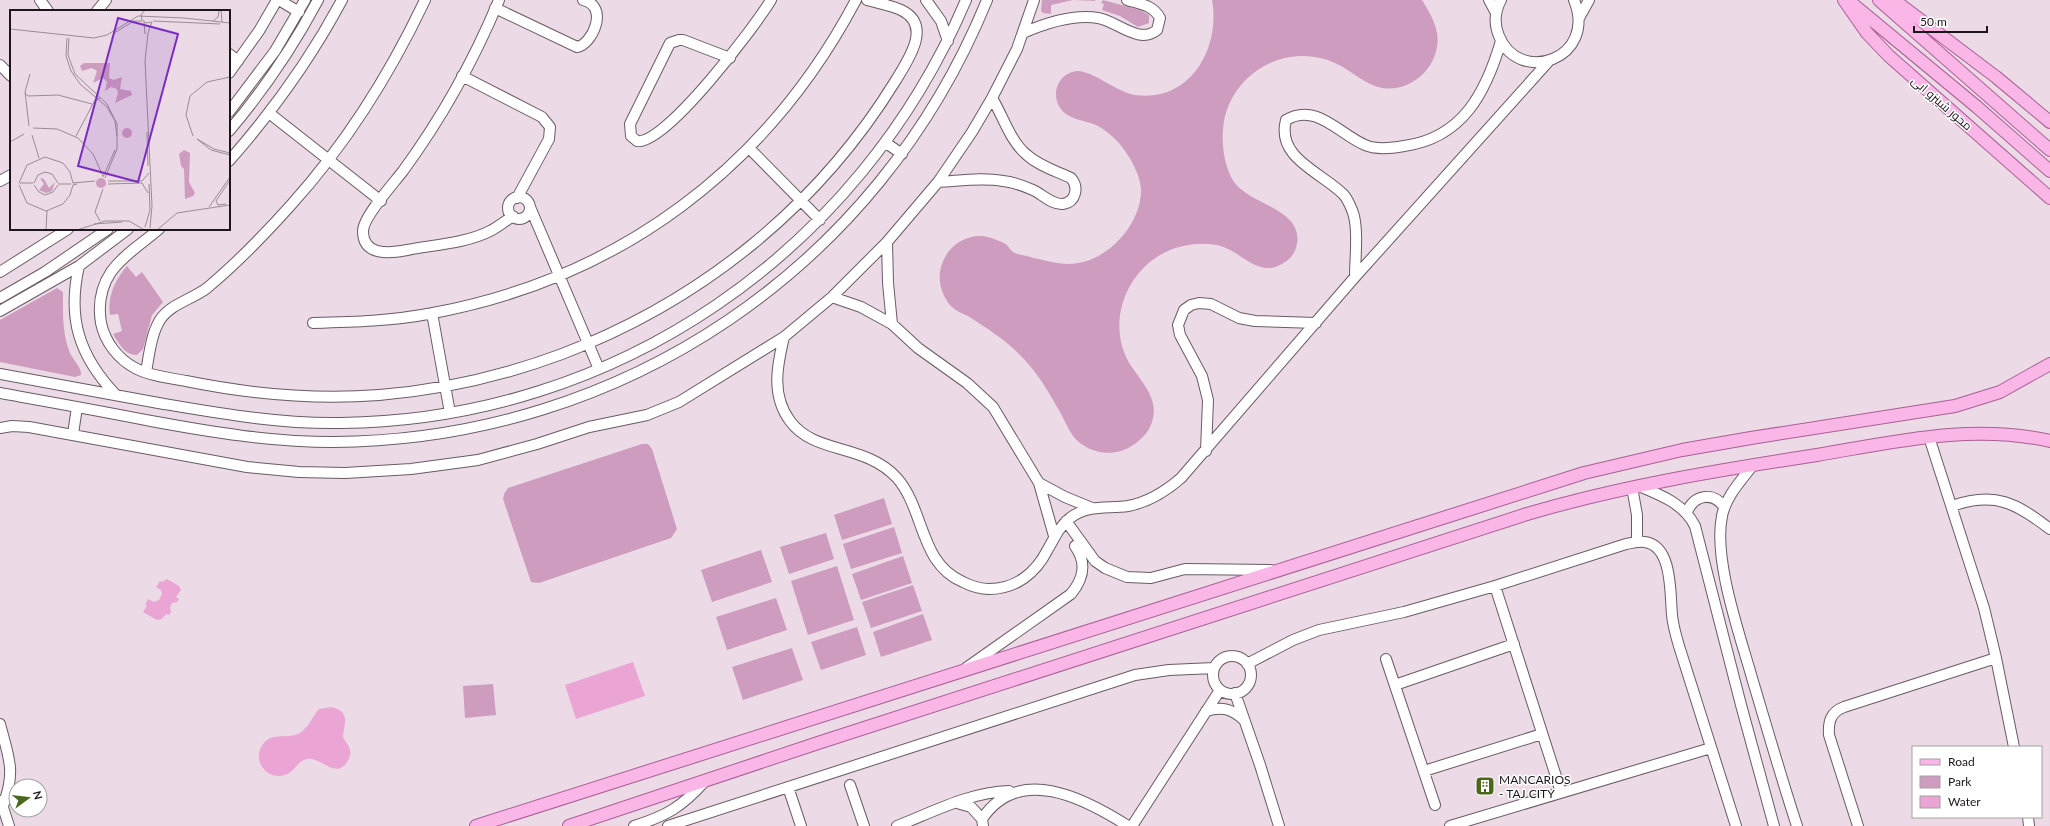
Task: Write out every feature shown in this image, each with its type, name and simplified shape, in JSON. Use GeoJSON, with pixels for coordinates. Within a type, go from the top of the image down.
{"type":"FeatureCollection","features":[{"type":"Feature","properties":{"kind":"main road","name":"محور شينزو ابى"},"geometry":{"type":"LineString","coordinates":[[1844,0],[1867,33],[1889,56],[2050,198]]}},
{"type":"Feature","properties":{"kind":"main road","name":"محور شينزو ابى"},"geometry":{"type":"LineString","coordinates":[[1847,0],[1977,107],[2050,171]]}},
{"type":"Feature","properties":{"kind":"main road"},"geometry":{"type":"LineString","coordinates":[[1879,0],[2050,150]]}},
{"type":"Feature","properties":{"kind":"main road"},"geometry":{"type":"LineString","coordinates":[[1894,0],[1996,77],[2050,122]]}},
{"type":"Feature","properties":{"kind":"main road"},"geometry":{"type":"LineString","coordinates":[[476,826],[964,669],[1577,475],[1622,463],[1751,438],[1936,410],[1970,403],[2014,386],[2050,364]]}},
{"type":"Feature","properties":{"kind":"main road"},"geometry":{"type":"LineString","coordinates":[[569,826],[1527,514],[1636,486],[1753,465],[1929,437],[1958,433],[1991,432],[2050,441]]}},
{"type":"Feature","properties":{"kind":"street"},"geometry":{"type":"LineString","coordinates":[[40,0],[47,10]]}},
{"type":"Feature","properties":{"kind":"street"},"geometry":{"type":"LineString","coordinates":[[98,10],[106,0]]}},
{"type":"Feature","properties":{"kind":"street"},"geometry":{"type":"LineString","coordinates":[[230,72],[278,0],[299,12]]}},
{"type":"Feature","properties":{"kind":"street"},"geometry":{"type":"LineString","coordinates":[[230,111],[275,51],[305,0]]}},
{"type":"Feature","properties":{"kind":"street"},"geometry":{"type":"LineString","coordinates":[[230,130],[263,88],[287,52],[318,0]]}},
{"type":"Feature","properties":{"kind":"street"},"geometry":{"type":"LineString","coordinates":[[230,160],[269,113],[312,52],[342,0]]}},
{"type":"Feature","properties":{"kind":"street"},"geometry":{"type":"LineString","coordinates":[[146,372],[156,328],[164,314],[170,309],[201,292],[251,248],[292,205],[329,160],[381,83],[425,0]]}},
{"type":"Feature","properties":{"kind":"street"},"geometry":{"type":"LineString","coordinates":[[512,216],[496,228],[474,237],[381,253],[369,246],[363,233],[366,218],[381,201],[424,140],[462,76],[497,4],[573,46],[581,46],[588,41],[598,19],[598,13],[593,4],[583,0]]}},
{"type":"Feature","properties":{"kind":"street"},"geometry":{"type":"LineString","coordinates":[[730,58],[683,40],[670,44],[630,124],[631,136],[637,141],[649,139],[691,100],[730,58],[771,0]]}},
{"type":"Feature","properties":{"kind":"street"},"geometry":{"type":"LineString","coordinates":[[313,323],[353,322],[432,313],[519,292],[594,260],[660,222],[715,180],[749,148],[790,102],[826,52],[856,0]]}},
{"type":"Feature","properties":{"kind":"street"},"geometry":{"type":"LineString","coordinates":[[158,230],[120,262],[113,270],[107,280],[100,302],[102,324],[110,345],[126,362],[146,372],[212,386],[305,396],[379,395],[444,386],[532,364],[588,344],[646,316],[702,283],[753,244],[801,201],[838,161],[871,118],[901,72],[917,41],[915,24],[905,12],[867,0]]}},
{"type":"Feature","properties":{"kind":"street"},"geometry":{"type":"LineString","coordinates":[[926,0],[941,21],[948,41]]}},
{"type":"Feature","properties":{"kind":"street"},"geometry":{"type":"LineString","coordinates":[[0,374],[230,416],[285,422],[368,423],[461,411],[531,394],[599,369],[661,339],[701,316],[763,271],[820,220],[843,196],[886,143],[913,104],[948,41],[966,0]]}},
{"type":"Feature","properties":{"kind":"street"},"geometry":{"type":"LineString","coordinates":[[0,393],[223,434],[277,440],[357,442],[411,437],[464,429],[521,416],[578,398],[640,372],[707,335],[770,291],[827,241],[879,184],[902,154],[944,90],[965,50],[987,0]]}},
{"type":"Feature","properties":{"kind":"street"},"geometry":{"type":"LineString","coordinates":[[0,428],[19,426],[73,434],[247,467],[345,473],[411,469],[443,465],[508,453],[589,427],[638,417],[658,411],[701,390],[784,337],[832,297],[887,242],[938,182],[992,98],[1023,33],[1034,0]]}},
{"type":"Feature","properties":{"kind":"street"},"geometry":{"type":"LineString","coordinates":[[1023,33],[1036,27],[1080,17],[1098,18],[1116,24],[1137,34],[1146,36],[1157,30],[1160,18],[1157,13],[1151,8],[1127,0]]}},
{"type":"Feature","properties":{"kind":"street"},"geometry":{"type":"LineString","coordinates":[[1489,0],[1496,13]]}},
{"type":"Feature","properties":{"kind":"street"},"geometry":{"type":"LineString","coordinates":[[1501,0],[1496,13],[1497,32],[1506,48],[1522,59],[1540,62],[1549,61]]}},
{"type":"Feature","properties":{"kind":"street"},"geometry":{"type":"LineString","coordinates":[[784,337],[778,361],[777,391],[780,403],[790,422],[817,442],[869,457],[884,466],[896,477],[912,502],[925,542],[932,555],[952,577],[973,586],[988,589],[1003,587],[1022,581],[1041,562],[1054,536],[1064,523],[1078,513],[1092,508],[1128,506],[1148,500],[1169,488],[1181,478],[1206,451],[1355,277],[1549,61],[1562,54],[1572,45],[1579,27],[1579,18],[1574,0]]}},
{"type":"Feature","properties":{"kind":"street"},"geometry":{"type":"LineString","coordinates":[[1579,18],[1589,0]]}},
{"type":"Feature","properties":{"kind":"street"},"geometry":{"type":"LineString","coordinates":[[1355,277],[1355,233],[1353,211],[1344,195],[1301,162],[1289,147],[1284,137],[1286,120],[1295,115],[1305,113],[1318,116],[1348,136],[1367,146],[1392,148],[1412,145],[1437,138],[1469,110],[1479,96],[1493,69],[1501,40]]}},
{"type":"Feature","properties":{"kind":"street"},"geometry":{"type":"LineString","coordinates":[[230,55],[238,61]]}},
{"type":"Feature","properties":{"kind":"street"},"geometry":{"type":"LineString","coordinates":[[0,65],[10,75]]}},
{"type":"Feature","properties":{"kind":"street"},"geometry":{"type":"LineString","coordinates":[[462,76],[542,117],[550,127],[549,139],[517,198],[509,204],[509,211],[512,216],[516,218],[523,218],[528,214],[530,207]]}},
{"type":"Feature","properties":{"kind":"street"},"geometry":{"type":"LineString","coordinates":[[938,182],[983,179],[1002,180],[1033,190],[1055,203],[1070,202],[1074,197],[1076,192],[1074,182],[1071,178],[1040,164],[1026,154],[1015,141],[992,98]]}},
{"type":"Feature","properties":{"kind":"street"},"geometry":{"type":"LineString","coordinates":[[269,113],[381,201]]}},
{"type":"Feature","properties":{"kind":"street"},"geometry":{"type":"LineString","coordinates":[[886,143],[902,154]]}},
{"type":"Feature","properties":{"kind":"street"},"geometry":{"type":"LineString","coordinates":[[749,148],[820,220]]}},
{"type":"Feature","properties":{"kind":"street"},"geometry":{"type":"LineString","coordinates":[[0,181],[10,175]]}},
{"type":"Feature","properties":{"kind":"street"},"geometry":{"type":"LineString","coordinates":[[517,198],[526,200],[530,207],[599,369]]}},
{"type":"Feature","properties":{"kind":"street"},"geometry":{"type":"LineString","coordinates":[[0,272],[66,230]]}},
{"type":"Feature","properties":{"kind":"street"},"geometry":{"type":"LineString","coordinates":[[0,298],[46,272],[107,230]]}},
{"type":"Feature","properties":{"kind":"street"},"geometry":{"type":"LineString","coordinates":[[0,311],[79,266],[127,230]]}},
{"type":"Feature","properties":{"kind":"street"},"geometry":{"type":"LineString","coordinates":[[887,242],[888,283],[892,324]]}},
{"type":"Feature","properties":{"kind":"street"},"geometry":{"type":"LineString","coordinates":[[79,266],[74,300],[78,336],[93,368],[116,395]]}},
{"type":"Feature","properties":{"kind":"street"},"geometry":{"type":"LineString","coordinates":[[832,297],[861,307],[892,324],[918,348],[967,383],[993,407],[1039,483],[1054,536]]}},
{"type":"Feature","properties":{"kind":"street"},"geometry":{"type":"LineString","coordinates":[[1206,451],[1208,400],[1202,376],[1180,335],[1178,325],[1184,310],[1191,305],[1199,303],[1211,304],[1239,318],[1255,321],[1316,323]]}},
{"type":"Feature","properties":{"kind":"street"},"geometry":{"type":"LineString","coordinates":[[432,313],[450,413]]}},
{"type":"Feature","properties":{"kind":"street"},"geometry":{"type":"LineString","coordinates":[[0,401],[13,395]]}},
{"type":"Feature","properties":{"kind":"street"},"geometry":{"type":"LineString","coordinates":[[73,434],[77,407]]}},
{"type":"Feature","properties":{"kind":"street"},"geometry":{"type":"LineString","coordinates":[[461,411],[464,429]]}},
{"type":"Feature","properties":{"kind":"street"},"geometry":{"type":"LineString","coordinates":[[1929,437],[1984,608],[2014,746]]}},
{"type":"Feature","properties":{"kind":"street"},"geometry":{"type":"LineString","coordinates":[[1753,465],[1724,507],[1721,526],[1721,543],[1731,605],[1770,742],[1797,826]]}},
{"type":"Feature","properties":{"kind":"street"},"geometry":{"type":"LineString","coordinates":[[1039,483],[1065,497],[1092,508]]}},
{"type":"Feature","properties":{"kind":"street"},"geometry":{"type":"LineString","coordinates":[[1637,542],[1636,486],[1672,501],[1687,512],[1695,526],[1700,539],[1741,705],[1774,826]]}},
{"type":"Feature","properties":{"kind":"street"},"geometry":{"type":"LineString","coordinates":[[1687,512],[1694,501],[1706,496],[1715,498],[1724,507]]}},
{"type":"Feature","properties":{"kind":"street"},"geometry":{"type":"LineString","coordinates":[[1952,506],[1983,500],[2004,502],[2023,509],[2050,529]]}},
{"type":"Feature","properties":{"kind":"street"},"geometry":{"type":"LineString","coordinates":[[1064,523],[1081,555],[1115,574],[1138,579],[1185,569],[1275,570]]}},
{"type":"Feature","properties":{"kind":"street"},"geometry":{"type":"LineString","coordinates":[[1247,664],[1293,640],[1319,630],[1404,612],[1495,586],[1620,546],[1637,542],[1646,542],[1663,556],[1667,565],[1672,618],[1679,646],[1736,826]]}},
{"type":"Feature","properties":{"kind":"street"},"geometry":{"type":"LineString","coordinates":[[964,669],[1071,594],[1079,582],[1087,559]]}},
{"type":"Feature","properties":{"kind":"street"},"geometry":{"type":"LineString","coordinates":[[1495,586],[1561,792]]}},
{"type":"Feature","properties":{"kind":"street"},"geometry":{"type":"LineString","coordinates":[[1395,685],[1514,644]]}},
{"type":"Feature","properties":{"kind":"street"},"geometry":{"type":"LineString","coordinates":[[1229,656],[1241,658],[1247,664],[1250,671],[1250,678],[1242,691],[1235,693],[1220,690],[1215,684],[1213,676],[1214,668],[1218,661],[1229,656]]}},
{"type":"Feature","properties":{"kind":"street"},"geometry":{"type":"LineString","coordinates":[[1858,826],[1829,735],[1830,720],[1834,713],[1844,707],[1996,658]]}},
{"type":"Feature","properties":{"kind":"street"},"geometry":{"type":"LineString","coordinates":[[1386,659],[1435,805]]}},
{"type":"Feature","properties":{"kind":"street"},"geometry":{"type":"LineString","coordinates":[[668,826],[1135,675],[1169,670],[1214,668]]}},
{"type":"Feature","properties":{"kind":"street"},"geometry":{"type":"LineString","coordinates":[[1132,826],[1220,690]]}},
{"type":"Feature","properties":{"kind":"street"},"geometry":{"type":"LineString","coordinates":[[1235,693],[1279,826]]}},
{"type":"Feature","properties":{"kind":"street"},"geometry":{"type":"LineString","coordinates":[[1206,711],[1217,708],[1227,709],[1237,713],[1245,720]]}},
{"type":"Feature","properties":{"kind":"street"},"geometry":{"type":"LineString","coordinates":[[0,726],[11,762],[11,777],[1,802],[9,826]]}},
{"type":"Feature","properties":{"kind":"street"},"geometry":{"type":"LineString","coordinates":[[1424,771],[1542,734]]}},
{"type":"Feature","properties":{"kind":"street"},"geometry":{"type":"LineString","coordinates":[[1450,826],[1711,748]]}},
{"type":"Feature","properties":{"kind":"street"},"geometry":{"type":"LineString","coordinates":[[634,826],[662,816],[678,808],[705,782]]}},
{"type":"Feature","properties":{"kind":"street"},"geometry":{"type":"LineString","coordinates":[[850,785],[864,826]]}},
{"type":"Feature","properties":{"kind":"street"},"geometry":{"type":"LineString","coordinates":[[788,787],[801,826]]}},
{"type":"Feature","properties":{"kind":"street"},"geometry":{"type":"LineString","coordinates":[[897,826],[984,794],[1032,789],[1072,797],[1100,808],[1128,826]]}},
{"type":"Feature","properties":{"kind":"street"},"geometry":{"type":"LineString","coordinates":[[957,803],[971,806],[982,822],[990,806],[1001,797],[1015,791]]}},
{"type":"Feature","properties":{"kind":"green space"},"geometry":{"type":"Polygon","coordinates":[[[1042,0],[1073,0],[1051,5],[1051,14],[1043,13],[1041,11],[1042,0]]]}},
{"type":"Feature","properties":{"kind":"green space"},"geometry":{"type":"Polygon","coordinates":[[[1073,0],[1094,0],[1096,1],[1073,0]]]}},
{"type":"Feature","properties":{"kind":"green space"},"geometry":{"type":"Polygon","coordinates":[[[1103,0],[1140,10],[1149,15],[1149,23],[1138,27],[1120,16],[1102,10],[1104,4],[1101,3],[1103,0]]]}},
{"type":"Feature","properties":{"kind":"green space"},"geometry":{"type":"Polygon","coordinates":[[[1212,0],[1422,0],[1435,24],[1437,44],[1435,55],[1430,65],[1415,81],[1405,86],[1394,88],[1382,88],[1370,84],[1335,63],[1317,57],[1299,56],[1282,59],[1266,65],[1251,75],[1239,88],[1230,103],[1224,121],[1223,144],[1227,168],[1234,182],[1242,190],[1286,216],[1293,225],[1297,235],[1296,248],[1292,256],[1285,262],[1276,267],[1268,268],[1260,267],[1221,246],[1197,244],[1181,246],[1160,255],[1138,274],[1130,286],[1124,300],[1120,314],[1119,328],[1121,343],[1126,357],[1148,390],[1152,399],[1154,408],[1153,418],[1146,433],[1140,440],[1129,448],[1108,453],[1095,451],[1083,445],[1073,436],[1041,381],[1018,353],[994,333],[968,316],[955,310],[950,305],[944,296],[940,283],[942,265],[945,257],[956,244],[964,239],[973,237],[982,236],[992,238],[1007,245],[1017,254],[1063,264],[1083,262],[1094,258],[1115,244],[1124,235],[1137,213],[1141,189],[1138,176],[1125,151],[1110,134],[1096,125],[1069,116],[1061,109],[1056,99],[1057,88],[1059,83],[1066,75],[1077,71],[1089,74],[1120,90],[1135,95],[1154,95],[1172,90],[1186,81],[1198,68],[1206,53],[1212,36],[1214,18],[1212,0]]]}},
{"type":"Feature","properties":{"kind":"green space"},"geometry":{"type":"Polygon","coordinates":[[[127,266],[136,277],[142,272],[163,302],[152,315],[143,349],[137,355],[125,351],[113,334],[122,331],[118,314],[110,315],[109,308],[113,289],[127,266]]]}},
{"type":"Feature","properties":{"kind":"green space"},"geometry":{"type":"Polygon","coordinates":[[[57,288],[63,292],[64,323],[67,345],[71,356],[81,372],[81,375],[75,377],[0,362],[0,320],[57,288]]]}},
{"type":"Feature","properties":{"kind":"green space"},"geometry":{"type":"Polygon","coordinates":[[[642,444],[648,444],[652,449],[677,529],[671,538],[539,583],[531,582],[503,499],[508,488],[642,444]]]}},
{"type":"Feature","properties":{"kind":"green space"},"geometry":{"type":"Polygon","coordinates":[[[884,498],[892,524],[842,540],[834,515],[884,498]]]}},
{"type":"Feature","properties":{"kind":"green space"},"geometry":{"type":"Polygon","coordinates":[[[894,527],[902,553],[851,569],[843,544],[894,527]]]}},
{"type":"Feature","properties":{"kind":"green space"},"geometry":{"type":"Polygon","coordinates":[[[826,533],[834,559],[789,574],[780,547],[826,533]]]}},
{"type":"Feature","properties":{"kind":"green space"},"geometry":{"type":"Polygon","coordinates":[[[761,550],[772,582],[712,602],[701,570],[761,550]]]}},
{"type":"Feature","properties":{"kind":"green space"},"geometry":{"type":"Polygon","coordinates":[[[903,556],[912,583],[861,600],[852,574],[903,556]]]}},
{"type":"Feature","properties":{"kind":"green space"},"geometry":{"type":"Polygon","coordinates":[[[837,566],[854,620],[808,635],[791,581],[837,566]]]}},
{"type":"Feature","properties":{"kind":"green space"},"geometry":{"type":"Polygon","coordinates":[[[913,585],[922,611],[871,628],[862,602],[913,585]]]}},
{"type":"Feature","properties":{"kind":"green space"},"geometry":{"type":"Polygon","coordinates":[[[776,598],[787,630],[727,650],[716,617],[776,598]]]}},
{"type":"Feature","properties":{"kind":"green space"},"geometry":{"type":"Polygon","coordinates":[[[923,614],[932,640],[881,657],[873,632],[923,614]]]}},
{"type":"Feature","properties":{"kind":"green space"},"geometry":{"type":"Polygon","coordinates":[[[857,627],[866,655],[821,670],[811,642],[857,627]]]}},
{"type":"Feature","properties":{"kind":"green space"},"geometry":{"type":"Polygon","coordinates":[[[792,648],[803,680],[743,700],[732,667],[792,648]]]}},
{"type":"Feature","properties":{"kind":"green space"},"geometry":{"type":"Polygon","coordinates":[[[493,684],[496,715],[465,718],[463,686],[493,684]]]}},
{"type":"Feature","properties":{"kind":"water"},"geometry":{"type":"Polygon","coordinates":[[[167,579],[179,586],[181,590],[176,597],[179,599],[177,602],[172,603],[170,607],[171,612],[169,615],[166,614],[162,619],[157,620],[143,612],[147,606],[145,605],[148,599],[154,602],[159,600],[162,594],[161,590],[156,587],[160,581],[162,582],[167,579]]]}},
{"type":"Feature","properties":{"kind":"water"},"geometry":{"type":"Polygon","coordinates":[[[633,662],[645,696],[576,719],[565,685],[633,662]]]}},
{"type":"Feature","properties":{"kind":"water"},"geometry":{"type":"Polygon","coordinates":[[[332,707],[342,712],[345,719],[343,737],[349,746],[350,756],[343,767],[338,769],[333,768],[312,759],[307,759],[285,775],[272,775],[263,768],[259,756],[263,744],[267,740],[300,733],[306,728],[319,709],[332,707]]]}},
{"type":"Feature","properties":{"kind":"place","name":"MANCARIOS - TAJ CITY"},"geometry":{"type":"Point","coordinates":[1485,786]}}]}
